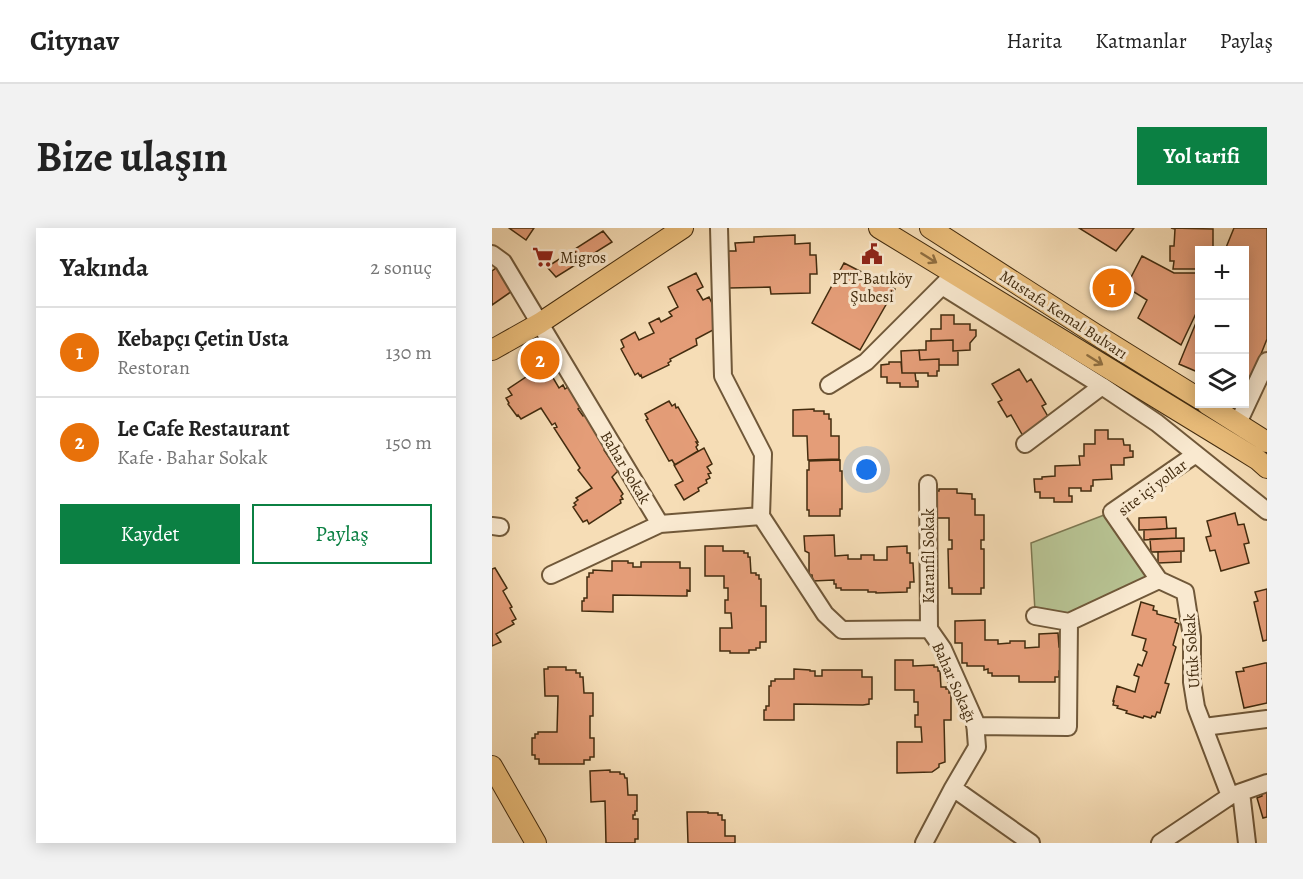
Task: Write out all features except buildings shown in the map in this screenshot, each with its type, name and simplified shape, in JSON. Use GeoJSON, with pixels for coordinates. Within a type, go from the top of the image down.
{"type":"FeatureCollection","features":[{"type":"Feature","properties":{"kind":"main road"},"geometry":{"type":"LineString","coordinates":[[492,350],[540,323],[683,228]]}},
{"type":"Feature","properties":{"kind":"main road"},"geometry":{"type":"LineString","coordinates":[[879,228],[949,280],[1258,460],[1267,468]]}},
{"type":"Feature","properties":{"kind":"main road","name":"Mustafa Kemal Bulvarı"},"geometry":{"type":"LineString","coordinates":[[930,228],[1195,396]]}},
{"type":"Feature","properties":{"kind":"main road"},"geometry":{"type":"LineString","coordinates":[[1214,408],[1267,442]]}},
{"type":"Feature","properties":{"kind":"main road"},"geometry":{"type":"LineString","coordinates":[[492,766],[530,841]]}},
{"type":"Feature","properties":{"kind":"street"},"geometry":{"type":"LineString","coordinates":[[551,575],[660,524],[761,516],[763,454],[723,376],[719,228]]}},
{"type":"Feature","properties":{"kind":"street","name":"Bahar Sokak"},"geometry":{"type":"LineString","coordinates":[[492,254],[503,262],[660,524]]}},
{"type":"Feature","properties":{"kind":"street"},"geometry":{"type":"LineString","coordinates":[[829,385],[866,362],[949,280],[1157,423],[1267,511]]}},
{"type":"Feature","properties":{"kind":"street"},"geometry":{"type":"LineString","coordinates":[[1238,423],[1267,361]]}},
{"type":"Feature","properties":{"kind":"street"},"geometry":{"type":"LineString","coordinates":[[1025,444],[1102,386]]}},
{"type":"Feature","properties":{"kind":"street","name":"site içi yollar"},"geometry":{"type":"LineString","coordinates":[[1159,580],[1112,512],[1196,454]]}},
{"type":"Feature","properties":{"kind":"street","name":"Karanfil Sokak"},"geometry":{"type":"LineString","coordinates":[[928,484],[928,628]]}},
{"type":"Feature","properties":{"kind":"street","name":"Bahar Sokağı"},"geometry":{"type":"LineString","coordinates":[[761,516],[825,614],[842,630],[928,628],[943,649],[975,721],[977,747],[924,843]]}},
{"type":"Feature","properties":{"kind":"street"},"geometry":{"type":"LineString","coordinates":[[1035,616],[1069,621],[1159,580]]}},
{"type":"Feature","properties":{"kind":"street","name":"Ufuk Sokak"},"geometry":{"type":"LineString","coordinates":[[1159,580],[1185,592],[1192,637],[1192,682],[1197,707],[1204,728],[1236,794],[1247,843]]}},
{"type":"Feature","properties":{"kind":"street"},"geometry":{"type":"LineString","coordinates":[[975,726],[1068,728],[1069,621]]}},
{"type":"Feature","properties":{"kind":"street"},"geometry":{"type":"LineString","coordinates":[[1204,728],[1267,719]]}},
{"type":"Feature","properties":{"kind":"street"},"geometry":{"type":"LineString","coordinates":[[1160,843],[1236,794],[1267,783]]}},
{"type":"Feature","properties":{"kind":"street"},"geometry":{"type":"LineString","coordinates":[[953,788],[1031,843]]}},
{"type":"Feature","properties":{"kind":"green space"},"geometry":{"type":"Polygon","coordinates":[[[1112,512],[1159,580],[1082,614],[1035,611],[1031,543],[1112,512]]]}},
{"type":"Feature","properties":{"kind":"place","name":"PTT-Batıköy Şubesi"},"geometry":{"type":"Point","coordinates":[872,254]}},
{"type":"Feature","properties":{"kind":"place","name":"Migros"},"geometry":{"type":"Point","coordinates":[543,257]}},
{"type":"Feature","properties":{"kind":"place","name":"Kebapçı Çetin Usta"},"geometry":{"type":"Point","coordinates":[1112,288]}},
{"type":"Feature","properties":{"kind":"place","name":"Le Cafe Restaurant"},"geometry":{"type":"Point","coordinates":[540,360]}}]}
